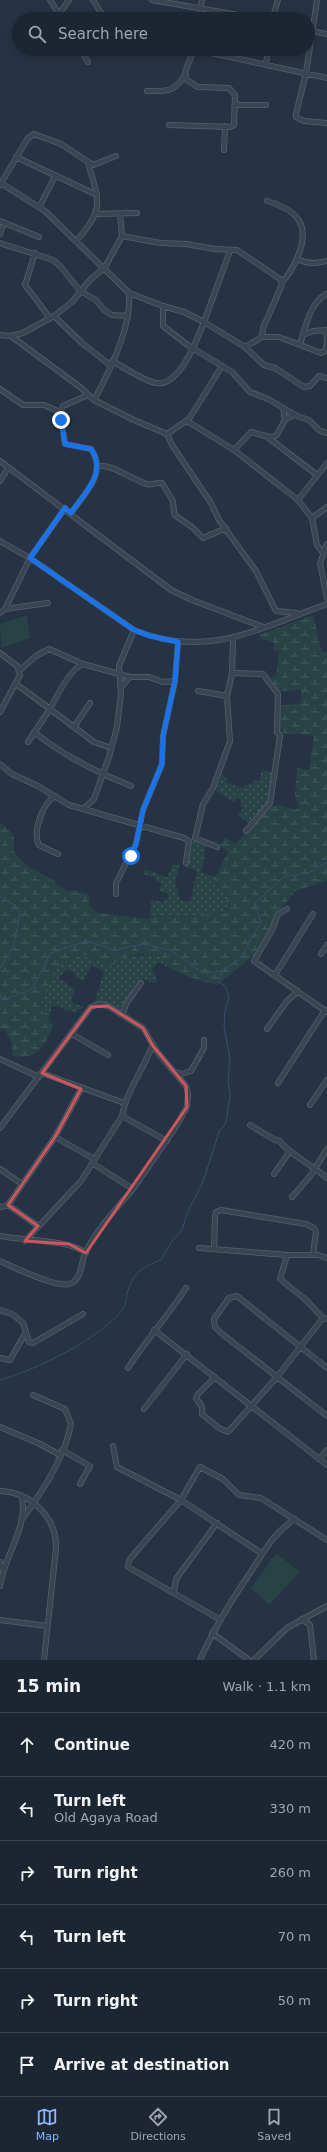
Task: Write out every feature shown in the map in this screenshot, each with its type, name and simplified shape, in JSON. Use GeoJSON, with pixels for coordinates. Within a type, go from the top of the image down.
{"type":"FeatureCollection","features":[{"type":"Feature","properties":{"kind":"street"},"geometry":{"type":"LineString","coordinates":[[50,0],[57,12]]}},
{"type":"Feature","properties":{"kind":"street"},"geometry":{"type":"LineString","coordinates":[[63,12],[69,0]]}},
{"type":"Feature","properties":{"kind":"street"},"geometry":{"type":"LineString","coordinates":[[93,0],[101,12]]}},
{"type":"Feature","properties":{"kind":"street"},"geometry":{"type":"LineString","coordinates":[[152,0],[222,12]]}},
{"type":"Feature","properties":{"kind":"street"},"geometry":{"type":"LineString","coordinates":[[199,12],[202,0]]}},
{"type":"Feature","properties":{"kind":"street"},"geometry":{"type":"LineString","coordinates":[[274,12],[278,0]]}},
{"type":"Feature","properties":{"kind":"street"},"geometry":{"type":"LineString","coordinates":[[315,12],[317,0]]}},
{"type":"Feature","properties":{"kind":"street"},"geometry":{"type":"LineString","coordinates":[[315,31],[327,34]]}},
{"type":"Feature","properties":{"kind":"street"},"geometry":{"type":"LineString","coordinates":[[84,56],[88,62]]}},
{"type":"Feature","properties":{"kind":"street"},"geometry":{"type":"LineString","coordinates":[[147,91],[172,89],[180,84],[185,75],[186,66],[190,56]]}},
{"type":"Feature","properties":{"kind":"street"},"geometry":{"type":"LineString","coordinates":[[227,56],[327,78]]}},
{"type":"Feature","properties":{"kind":"street"},"geometry":{"type":"LineString","coordinates":[[266,64],[267,56]]}},
{"type":"Feature","properties":{"kind":"street"},"geometry":{"type":"LineString","coordinates":[[308,56],[306,73],[296,117],[304,121],[327,123]]}},
{"type":"Feature","properties":{"kind":"street"},"geometry":{"type":"LineString","coordinates":[[169,125],[225,126],[234,124],[235,95],[229,88],[198,87],[187,80],[185,75]]}},
{"type":"Feature","properties":{"kind":"street"},"geometry":{"type":"LineString","coordinates":[[235,103],[266,105]]}},
{"type":"Feature","properties":{"kind":"street"},"geometry":{"type":"LineString","coordinates":[[224,150],[225,126]]}},
{"type":"Feature","properties":{"kind":"street"},"geometry":{"type":"LineString","coordinates":[[116,156],[98,165],[88,163],[61,144],[34,134],[28,138],[1,181],[40,206],[105,267],[129,293],[184,312],[204,322],[246,347],[264,365],[275,368],[304,387],[310,386],[319,376],[327,378]]}},
{"type":"Feature","properties":{"kind":"street"},"geometry":{"type":"LineString","coordinates":[[16,157],[97,195]]}},
{"type":"Feature","properties":{"kind":"street"},"geometry":{"type":"LineString","coordinates":[[77,240],[96,214],[97,195],[88,163]]}},
{"type":"Feature","properties":{"kind":"street"},"geometry":{"type":"LineString","coordinates":[[40,206],[55,176]]}},
{"type":"Feature","properties":{"kind":"street"},"geometry":{"type":"LineString","coordinates":[[262,337],[263,328],[282,282],[292,270],[297,259],[303,236],[301,224],[290,210],[267,201]]}},
{"type":"Feature","properties":{"kind":"street"},"geometry":{"type":"LineString","coordinates":[[96,214],[137,213]]}},
{"type":"Feature","properties":{"kind":"street"},"geometry":{"type":"LineString","coordinates":[[0,335],[11,336],[23,333],[52,317],[72,302],[90,280],[105,267],[122,236],[120,214]]}},
{"type":"Feature","properties":{"kind":"street"},"geometry":{"type":"LineString","coordinates":[[0,234],[2,222],[39,237]]}},
{"type":"Feature","properties":{"kind":"street"},"geometry":{"type":"LineString","coordinates":[[122,236],[160,243],[186,244],[230,251],[237,250],[282,282]]}},
{"type":"Feature","properties":{"kind":"street"},"geometry":{"type":"LineString","coordinates":[[0,243],[53,260],[61,267],[80,291],[96,300],[104,310],[112,315],[128,316]]}},
{"type":"Feature","properties":{"kind":"street"},"geometry":{"type":"LineString","coordinates":[[35,253],[25,285],[52,317],[82,343],[111,363],[158,383],[169,380],[180,371],[204,322],[230,251]]}},
{"type":"Feature","properties":{"kind":"street"},"geometry":{"type":"LineString","coordinates":[[297,259],[315,264],[327,261]]}},
{"type":"Feature","properties":{"kind":"street"},"geometry":{"type":"LineString","coordinates":[[94,400],[123,336],[128,316],[129,293]]}},
{"type":"Feature","properties":{"kind":"street"},"geometry":{"type":"LineString","coordinates":[[300,344],[305,324],[320,299],[326,294]]}},
{"type":"Feature","properties":{"kind":"street"},"geometry":{"type":"LineString","coordinates":[[163,306],[163,326],[192,348],[236,376],[250,392],[294,415],[309,420],[320,431],[327,433]]}},
{"type":"Feature","properties":{"kind":"street"},"geometry":{"type":"LineString","coordinates":[[303,335],[313,331],[326,330],[327,340]]}},
{"type":"Feature","properties":{"kind":"street"},"geometry":{"type":"LineString","coordinates":[[11,336],[80,387],[94,400],[134,420],[167,434],[172,445],[209,498],[217,516],[256,571],[276,611],[299,614]]}},
{"type":"Feature","properties":{"kind":"street"},"geometry":{"type":"LineString","coordinates":[[246,347],[262,337],[273,336],[300,344],[321,353],[325,352],[327,344]]}},
{"type":"Feature","properties":{"kind":"street"},"geometry":{"type":"LineString","coordinates":[[167,434],[187,421],[222,366]]}},
{"type":"Feature","properties":{"kind":"street"},"geometry":{"type":"LineString","coordinates":[[0,389],[23,405],[44,404],[60,412]]}},
{"type":"Feature","properties":{"kind":"street"},"geometry":{"type":"LineString","coordinates":[[71,513],[96,476],[98,466],[96,456],[91,449],[65,444],[60,412],[64,406],[88,395]]}},
{"type":"Feature","properties":{"kind":"street"},"geometry":{"type":"LineString","coordinates":[[283,408],[286,420]]}},
{"type":"Feature","properties":{"kind":"street"},"geometry":{"type":"LineString","coordinates":[[234,450],[251,432],[276,436],[286,420],[294,415]]}},
{"type":"Feature","properties":{"kind":"street"},"geometry":{"type":"LineString","coordinates":[[187,421],[234,450],[298,500],[312,518],[317,545],[322,553]]}},
{"type":"Feature","properties":{"kind":"street"},"geometry":{"type":"LineString","coordinates":[[265,435],[317,475]]}},
{"type":"Feature","properties":{"kind":"street"},"geometry":{"type":"LineString","coordinates":[[0,461],[65,508],[143,570],[171,590],[192,600],[263,627]]}},
{"type":"Feature","properties":{"kind":"street"},"geometry":{"type":"LineString","coordinates":[[298,500],[327,463]]}},
{"type":"Feature","properties":{"kind":"street"},"geometry":{"type":"LineString","coordinates":[[98,466],[109,466],[130,478],[148,484],[162,483],[173,501],[174,513],[176,516],[192,527],[203,538],[226,528]]}},
{"type":"Feature","properties":{"kind":"street"},"geometry":{"type":"LineString","coordinates":[[0,481],[8,468]]}},
{"type":"Feature","properties":{"kind":"street"},"geometry":{"type":"LineString","coordinates":[[312,518],[327,507]]}},
{"type":"Feature","properties":{"kind":"street"},"geometry":{"type":"LineString","coordinates":[[0,613],[5,609],[30,558],[65,508]]}},
{"type":"Feature","properties":{"kind":"street"},"geometry":{"type":"LineString","coordinates":[[0,542],[30,558],[134,630],[150,636],[178,642],[204,643],[233,638],[327,604]]}},
{"type":"Feature","properties":{"kind":"street"},"geometry":{"type":"LineString","coordinates":[[327,544],[322,553],[320,567],[327,598]]}},
{"type":"Feature","properties":{"kind":"street"},"geometry":{"type":"LineString","coordinates":[[5,609],[48,603]]}},
{"type":"Feature","properties":{"kind":"street"},"geometry":{"type":"LineString","coordinates":[[95,812],[94,799],[117,728],[121,687],[118,673],[134,630]]}},
{"type":"Feature","properties":{"kind":"street"},"geometry":{"type":"LineString","coordinates":[[195,838],[203,804],[213,788],[230,741],[227,696],[232,673],[233,638]]}},
{"type":"Feature","properties":{"kind":"street"},"geometry":{"type":"LineString","coordinates":[[116,894],[116,883],[136,844],[139,825],[145,804],[162,764],[163,736],[175,681],[178,642]]}},
{"type":"Feature","properties":{"kind":"street"},"geometry":{"type":"LineString","coordinates":[[1,709],[16,684],[20,670],[36,656],[49,649],[83,664],[130,677],[149,677],[163,682],[175,681]]}},
{"type":"Feature","properties":{"kind":"street"},"geometry":{"type":"LineString","coordinates":[[0,653],[20,670]]}},
{"type":"Feature","properties":{"kind":"street"},"geometry":{"type":"LineString","coordinates":[[28,742],[70,677],[79,665],[83,664]]}},
{"type":"Feature","properties":{"kind":"street"},"geometry":{"type":"LineString","coordinates":[[232,673],[263,674],[278,694],[277,724],[280,736],[270,803],[246,831]]}},
{"type":"Feature","properties":{"kind":"street"},"geometry":{"type":"LineString","coordinates":[[121,687],[130,677]]}},
{"type":"Feature","properties":{"kind":"street"},"geometry":{"type":"LineString","coordinates":[[16,684],[94,742],[111,748]]}},
{"type":"Feature","properties":{"kind":"street"},"geometry":{"type":"LineString","coordinates":[[198,691],[227,696]]}},
{"type":"Feature","properties":{"kind":"street"},"geometry":{"type":"LineString","coordinates":[[74,726],[90,703]]}},
{"type":"Feature","properties":{"kind":"street"},"geometry":{"type":"LineString","coordinates":[[34,732],[51,746],[102,774],[131,786]]}},
{"type":"Feature","properties":{"kind":"street"},"geometry":{"type":"LineString","coordinates":[[0,764],[12,774],[69,804],[178,835],[189,841]]}},
{"type":"Feature","properties":{"kind":"street"},"geometry":{"type":"LineString","coordinates":[[55,796],[47,804],[40,819],[36,836],[39,845],[58,854]]}},
{"type":"Feature","properties":{"kind":"street"},"geometry":{"type":"LineString","coordinates":[[83,809],[94,799]]}},
{"type":"Feature","properties":{"kind":"street"},"geometry":{"type":"LineString","coordinates":[[189,841],[195,838],[217,847]]}},
{"type":"Feature","properties":{"kind":"street"},"geometry":{"type":"LineString","coordinates":[[186,863],[189,841]]}},
{"type":"Feature","properties":{"kind":"street"},"geometry":{"type":"LineString","coordinates":[[278,1084],[326,1011],[275,975],[255,963],[254,959],[272,930],[278,914],[287,909]]}},
{"type":"Feature","properties":{"kind":"street"},"geometry":{"type":"LineString","coordinates":[[275,975],[313,914]]}},
{"type":"Feature","properties":{"kind":"street"},"geometry":{"type":"LineString","coordinates":[[321,954],[327,945]]}},
{"type":"Feature","properties":{"kind":"street"},"geometry":{"type":"LineString","coordinates":[[123,1014],[126,1004],[141,983]]}},
{"type":"Feature","properties":{"kind":"street"},"geometry":{"type":"LineString","coordinates":[[267,1029],[287,1001],[298,991]]}},
{"type":"Feature","properties":{"kind":"street"},"geometry":{"type":"LineString","coordinates":[[0,1128],[91,1007],[99,1004],[108,1006],[123,1014],[143,1028],[154,1044],[158,1053],[186,1086],[188,1093],[187,1107],[167,1141],[133,1189],[100,1229],[86,1253],[76,1279],[70,1284],[62,1285],[29,1274],[0,1261]]}},
{"type":"Feature","properties":{"kind":"street"},"geometry":{"type":"LineString","coordinates":[[72,1034],[108,1055]]}},
{"type":"Feature","properties":{"kind":"street"},"geometry":{"type":"LineString","coordinates":[[174,1072],[181,1074],[191,1071],[204,1048],[204,1040]]}},
{"type":"Feature","properties":{"kind":"street"},"geometry":{"type":"LineString","coordinates":[[25,1241],[81,1182],[122,1116],[124,1104],[154,1044]]}},
{"type":"Feature","properties":{"kind":"street"},"geometry":{"type":"LineString","coordinates":[[148,1058],[158,1053]]}},
{"type":"Feature","properties":{"kind":"street"},"geometry":{"type":"LineString","coordinates":[[0,1059],[40,1075],[124,1104]]}},
{"type":"Feature","properties":{"kind":"street"},"geometry":{"type":"LineString","coordinates":[[310,1105],[327,1080]]}},
{"type":"Feature","properties":{"kind":"street"},"geometry":{"type":"LineString","coordinates":[[0,1207],[8,1205],[36,1167],[56,1137],[81,1089]]}},
{"type":"Feature","properties":{"kind":"street"},"geometry":{"type":"LineString","coordinates":[[122,1116],[167,1141]]}},
{"type":"Feature","properties":{"kind":"street"},"geometry":{"type":"LineString","coordinates":[[250,1125],[280,1141],[284,1148],[315,1167],[327,1178]]}},
{"type":"Feature","properties":{"kind":"street"},"geometry":{"type":"LineString","coordinates":[[56,1137],[133,1189]]}},
{"type":"Feature","properties":{"kind":"street"},"geometry":{"type":"LineString","coordinates":[[292,1197],[311,1175],[327,1149]]}},
{"type":"Feature","properties":{"kind":"street"},"geometry":{"type":"LineString","coordinates":[[274,1174],[290,1151]]}},
{"type":"Feature","properties":{"kind":"street"},"geometry":{"type":"LineString","coordinates":[[0,1169],[22,1184]]}},
{"type":"Feature","properties":{"kind":"street"},"geometry":{"type":"LineString","coordinates":[[8,1205],[38,1226]]}},
{"type":"Feature","properties":{"kind":"street"},"geometry":{"type":"LineString","coordinates":[[214,1249],[215,1217],[216,1212],[221,1210],[306,1224],[314,1228],[316,1232],[313,1255]]}},
{"type":"Feature","properties":{"kind":"street"},"geometry":{"type":"LineString","coordinates":[[0,1236],[25,1241],[69,1244],[86,1253]]}},
{"type":"Feature","properties":{"kind":"street"},"geometry":{"type":"LineString","coordinates":[[199,1248],[287,1255],[313,1255],[327,1258]]}},
{"type":"Feature","properties":{"kind":"street"},"geometry":{"type":"LineString","coordinates":[[215,1377],[198,1394],[196,1398],[202,1407],[202,1414],[219,1428],[228,1432],[277,1378],[325,1318],[280,1279],[287,1255]]}},
{"type":"Feature","properties":{"kind":"street"},"geometry":{"type":"LineString","coordinates":[[128,1368],[154,1330],[171,1311],[186,1288]]}},
{"type":"Feature","properties":{"kind":"street"},"geometry":{"type":"LineString","coordinates":[[327,1368],[300,1348],[237,1296],[229,1298],[214,1319],[215,1327],[277,1378],[327,1416]]}},
{"type":"Feature","properties":{"kind":"street"},"geometry":{"type":"LineString","coordinates":[[0,1310],[24,1322],[25,1334],[29,1342],[36,1343],[83,1314]]}},
{"type":"Feature","properties":{"kind":"street"},"geometry":{"type":"LineString","coordinates":[[154,1330],[327,1465]]}},
{"type":"Feature","properties":{"kind":"street"},"geometry":{"type":"LineString","coordinates":[[0,1358],[10,1360],[25,1334]]}},
{"type":"Feature","properties":{"kind":"street"},"geometry":{"type":"LineString","coordinates":[[144,1409],[186,1354]]}},
{"type":"Feature","properties":{"kind":"street"},"geometry":{"type":"LineString","coordinates":[[0,1586],[3,1571],[23,1518],[35,1503],[61,1453],[70,1431],[71,1424],[65,1409],[33,1395]]}},
{"type":"Feature","properties":{"kind":"street"},"geometry":{"type":"LineString","coordinates":[[0,1427],[90,1466],[80,1484]]}},
{"type":"Feature","properties":{"kind":"street"},"geometry":{"type":"LineString","coordinates":[[113,1446],[116,1467],[181,1500],[261,1553]]}},
{"type":"Feature","properties":{"kind":"street"},"geometry":{"type":"LineString","coordinates":[[319,1459],[327,1450]]}},
{"type":"Feature","properties":{"kind":"street"},"geometry":{"type":"LineString","coordinates":[[219,1619],[134,1572],[128,1566],[129,1560],[181,1500],[198,1468],[202,1467],[227,1482],[239,1495],[261,1498],[327,1540]]}},
{"type":"Feature","properties":{"kind":"street"},"geometry":{"type":"LineString","coordinates":[[0,1491],[22,1497],[35,1503],[50,1520],[57,1539],[44,1660]]}},
{"type":"Feature","properties":{"kind":"street"},"geometry":{"type":"LineString","coordinates":[[22,1497],[23,1518]]}},
{"type":"Feature","properties":{"kind":"street"},"geometry":{"type":"LineString","coordinates":[[287,1515],[289,1523]]}},
{"type":"Feature","properties":{"kind":"street"},"geometry":{"type":"LineString","coordinates":[[200,1660],[219,1619],[251,1571],[261,1553],[273,1537],[295,1519]]}},
{"type":"Feature","properties":{"kind":"street"},"geometry":{"type":"LineString","coordinates":[[174,1593],[176,1579],[217,1524]]}},
{"type":"Feature","properties":{"kind":"street"},"geometry":{"type":"LineString","coordinates":[[0,1562],[3,1571]]}},
{"type":"Feature","properties":{"kind":"street"},"geometry":{"type":"LineString","coordinates":[[262,1660],[256,1658],[280,1634],[302,1619],[326,1607],[327,1602]]}},
{"type":"Feature","properties":{"kind":"street"},"geometry":{"type":"LineString","coordinates":[[302,1619],[310,1625],[314,1660]]}},
{"type":"Feature","properties":{"kind":"street"},"geometry":{"type":"LineString","coordinates":[[0,1620],[47,1626]]}},
{"type":"Feature","properties":{"kind":"street"},"geometry":{"type":"LineString","coordinates":[[212,1633],[249,1660]]}},
{"type":"Feature","properties":{"kind":"highlighted area"},"geometry":{"type":"Polygon","coordinates":[[[108,1006],[143,1028],[153,1046],[186,1086],[187,1107],[86,1253],[69,1244],[25,1241],[38,1226],[8,1205],[55,1137],[81,1089],[42,1073],[91,1007],[108,1006]]]}},
{"type":"Feature","properties":{"kind":"green space"},"geometry":{"type":"Polygon","coordinates":[[[27,615],[30,638],[1,648],[0,624],[27,615]]]}},
{"type":"Feature","properties":{"kind":"green space"},"geometry":{"type":"Polygon","coordinates":[[[313,615],[322,652],[327,651],[327,881],[295,891],[274,918],[267,936],[257,953],[217,985],[197,980],[173,970],[166,960],[155,955],[148,954],[129,956],[109,966],[87,956],[76,957],[56,968],[41,1000],[46,1019],[52,1029],[49,1036],[38,1052],[28,1056],[13,1056],[11,1041],[5,1030],[1,1029],[0,1032],[0,822],[14,836],[14,852],[26,865],[55,881],[58,886],[67,890],[89,895],[90,907],[99,913],[148,919],[150,916],[176,917],[225,913],[228,907],[226,902],[229,897],[214,880],[228,852],[220,845],[225,838],[236,843],[271,806],[280,805],[295,810],[299,807],[295,795],[297,768],[309,770],[314,735],[280,733],[279,706],[301,703],[301,690],[279,691],[270,677],[276,676],[279,652],[273,650],[274,642],[261,639],[259,635],[313,615]]]}},
{"type":"Feature","properties":{"kind":"green space"},"geometry":{"type":"Polygon","coordinates":[[[262,770],[272,772],[271,806],[252,826],[238,815],[244,808],[240,805],[242,802],[238,797],[234,802],[216,792],[222,774],[227,779],[227,783],[243,788],[246,784],[251,785],[255,780],[259,781],[262,770]]]}},
{"type":"Feature","properties":{"kind":"green space"},"geometry":{"type":"Polygon","coordinates":[[[193,841],[206,845],[204,852],[205,859],[200,872],[216,877],[214,880],[229,897],[228,907],[225,913],[176,917],[150,916],[151,900],[163,902],[166,898],[169,898],[169,894],[159,891],[162,883],[155,880],[155,878],[143,874],[145,869],[167,877],[173,864],[180,866],[175,882],[181,901],[190,902],[197,871],[186,867],[193,841]]]}},
{"type":"Feature","properties":{"kind":"green space"},"geometry":{"type":"Polygon","coordinates":[[[153,954],[168,961],[173,970],[159,962],[152,970],[158,980],[154,983],[142,979],[122,1012],[108,1004],[94,1002],[104,972],[92,965],[83,981],[67,969],[58,978],[75,989],[71,1002],[85,1007],[78,1010],[76,1013],[52,1005],[49,1019],[53,1025],[52,1029],[46,1019],[41,1000],[56,968],[76,957],[87,956],[109,966],[129,956],[153,954]]]}},
{"type":"Feature","properties":{"kind":"green space"},"geometry":{"type":"Polygon","coordinates":[[[276,1553],[300,1572],[269,1605],[251,1588],[276,1553]]]}},
{"type":"Feature","properties":{"kind":"waterway"},"geometry":{"type":"LineString","coordinates":[[0,993],[2,1000],[31,990],[51,953],[86,941],[115,950],[143,944],[170,950],[203,973],[222,971],[240,959],[261,922],[255,903],[285,876],[309,873],[327,862]]}},
{"type":"Feature","properties":{"kind":"waterway"},"geometry":{"type":"LineString","coordinates":[[0,897],[14,905],[20,913],[14,944],[0,969]]}},
{"type":"Feature","properties":{"kind":"waterway"},"geometry":{"type":"LineString","coordinates":[[0,1380],[31,1369],[66,1352],[83,1342],[113,1320],[124,1308],[129,1287],[135,1276],[143,1268],[161,1260],[172,1241],[182,1230],[187,1213],[203,1182],[219,1132],[226,1123],[230,1095],[228,1081],[230,1059],[224,1026],[225,1011],[229,997],[225,986],[219,982],[222,971]]}},
{"type":"Feature","properties":{"kind":"route"},"geometry":{"type":"LineString","coordinates":[[61,420],[65,444],[69,446],[91,449],[96,456],[98,466],[96,476],[71,513],[65,508],[30,558],[134,630],[150,636],[178,642],[175,681],[163,736],[162,764],[158,777],[145,804],[139,825],[138,838],[131,856]]}}]}
